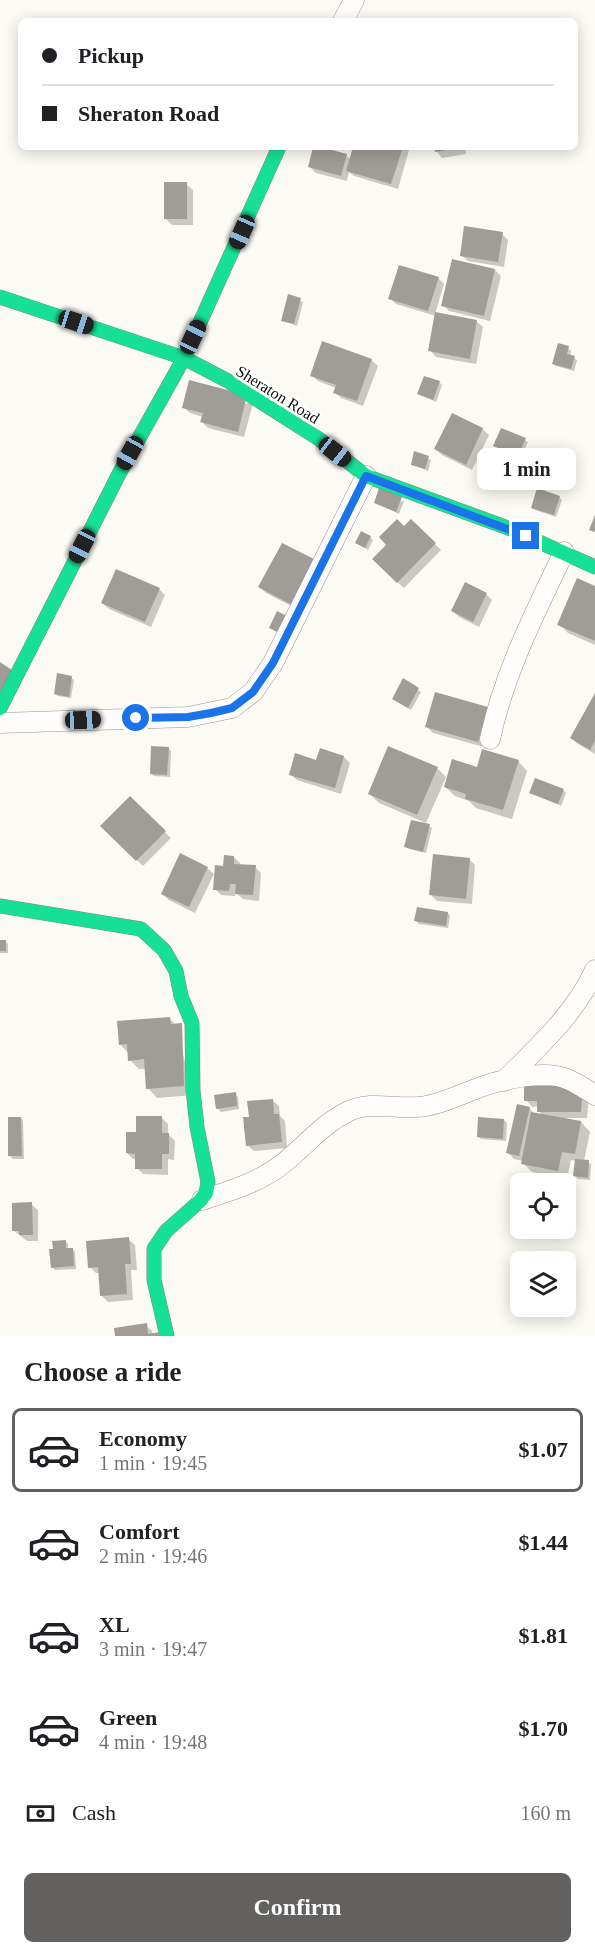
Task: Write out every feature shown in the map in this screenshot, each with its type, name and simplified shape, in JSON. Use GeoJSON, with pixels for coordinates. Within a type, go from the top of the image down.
{"type":"FeatureCollection","features":[{"type":"Feature","properties":{"kind":"street"},"geometry":{"type":"LineString","coordinates":[[345,18],[354,0]]}},
{"type":"Feature","properties":{"kind":"street"},"geometry":{"type":"LineString","coordinates":[[0,708],[120,472],[184,358],[278,150]]}},
{"type":"Feature","properties":{"kind":"street","name":"Sheraton Road"},"geometry":{"type":"LineString","coordinates":[[0,297],[184,358],[228,381],[271,408],[319,440],[366,476],[508,528],[595,567]]}},
{"type":"Feature","properties":{"kind":"street"},"geometry":{"type":"LineString","coordinates":[[0,723],[188,717],[232,708],[253,692],[273,663],[366,476]]}},
{"type":"Feature","properties":{"kind":"street"},"geometry":{"type":"LineString","coordinates":[[490,739],[495,715],[514,659],[564,552]]}},
{"type":"Feature","properties":{"kind":"street"},"geometry":{"type":"LineString","coordinates":[[0,906],[141,929],[164,950],[176,971],[181,996],[192,1023],[193,1090],[208,1191],[202,1200],[160,1234],[154,1250],[154,1271],[167,1336]]}},
{"type":"Feature","properties":{"kind":"street"},"geometry":{"type":"LineString","coordinates":[[504,1081],[562,1020],[588,987],[595,970]]}},
{"type":"Feature","properties":{"kind":"street"},"geometry":{"type":"LineString","coordinates":[[202,1200],[241,1188],[281,1165],[311,1136],[351,1110],[366,1107],[403,1109],[426,1106],[449,1101],[475,1089],[504,1081],[540,1075],[566,1078],[595,1095]]}},
{"type":"Feature","properties":{"kind":"building"},"geometry":{"type":"Polygon","coordinates":[[[312,150],[332,150],[347,154],[341,176],[308,167],[312,150]]]}},
{"type":"Feature","properties":{"kind":"building"},"geometry":{"type":"Polygon","coordinates":[[[352,150],[402,150],[391,184],[346,171],[352,150]]]}},
{"type":"Feature","properties":{"kind":"building"},"geometry":{"type":"Polygon","coordinates":[[[164,182],[187,182],[187,219],[164,219],[164,182]]]}},
{"type":"Feature","properties":{"kind":"building"},"geometry":{"type":"Polygon","coordinates":[[[464,226],[503,232],[498,262],[460,256],[464,226]]]}},
{"type":"Feature","properties":{"kind":"building"},"geometry":{"type":"Polygon","coordinates":[[[452,259],[495,269],[484,316],[441,306],[452,259]]]}},
{"type":"Feature","properties":{"kind":"building"},"geometry":{"type":"Polygon","coordinates":[[[399,265],[439,277],[428,311],[388,299],[399,265]]]}},
{"type":"Feature","properties":{"kind":"building"},"geometry":{"type":"Polygon","coordinates":[[[288,294],[301,298],[294,324],[281,321],[288,294]]]}},
{"type":"Feature","properties":{"kind":"building"},"geometry":{"type":"Polygon","coordinates":[[[435,312],[477,320],[470,359],[428,351],[435,312]]]}},
{"type":"Feature","properties":{"kind":"building"},"geometry":{"type":"Polygon","coordinates":[[[322,341],[372,359],[357,401],[333,393],[336,385],[310,376],[322,341]]]}},
{"type":"Feature","properties":{"kind":"building"},"geometry":{"type":"Polygon","coordinates":[[[558,343],[569,346],[567,354],[575,356],[571,369],[552,364],[558,343]]]}},
{"type":"Feature","properties":{"kind":"building"},"geometry":{"type":"Polygon","coordinates":[[[424,376],[440,381],[433,400],[417,394],[424,376]]]}},
{"type":"Feature","properties":{"kind":"building"},"geometry":{"type":"Polygon","coordinates":[[[189,380],[247,395],[238,432],[200,422],[203,413],[182,408],[189,380]]]}},
{"type":"Feature","properties":{"kind":"building"},"geometry":{"type":"Polygon","coordinates":[[[452,413],[483,428],[466,465],[434,449],[452,413]]]}},
{"type":"Feature","properties":{"kind":"building"},"geometry":{"type":"Polygon","coordinates":[[[501,428],[526,438],[518,456],[493,446],[501,428]]]}},
{"type":"Feature","properties":{"kind":"building"},"geometry":{"type":"Polygon","coordinates":[[[414,451],[429,456],[425,469],[411,465],[414,451]]]}},
{"type":"Feature","properties":{"kind":"building"},"geometry":{"type":"Polygon","coordinates":[[[379,488],[402,497],[396,512],[374,503],[379,488]]]}},
{"type":"Feature","properties":{"kind":"building"},"geometry":{"type":"Polygon","coordinates":[[[537,488],[560,496],[554,515],[531,508],[537,488]]]}},
{"type":"Feature","properties":{"kind":"building"},"geometry":{"type":"Polygon","coordinates":[[[595,515],[595,532],[589,530],[595,515]]]}},
{"type":"Feature","properties":{"kind":"building"},"geometry":{"type":"Polygon","coordinates":[[[397,519],[404,526],[411,519],[436,543],[397,583],[372,559],[386,545],[379,537],[397,519]]]}},
{"type":"Feature","properties":{"kind":"building"},"geometry":{"type":"Polygon","coordinates":[[[361,531],[371,536],[365,548],[355,543],[361,531]]]}},
{"type":"Feature","properties":{"kind":"building"},"geometry":{"type":"Polygon","coordinates":[[[282,543],[316,560],[292,605],[258,587],[282,543]]]}},
{"type":"Feature","properties":{"kind":"building"},"geometry":{"type":"Polygon","coordinates":[[[116,569],[160,588],[145,622],[101,603],[116,569]]]}},
{"type":"Feature","properties":{"kind":"building"},"geometry":{"type":"Polygon","coordinates":[[[577,578],[595,586],[595,641],[557,625],[577,578]]]}},
{"type":"Feature","properties":{"kind":"building"},"geometry":{"type":"Polygon","coordinates":[[[465,582],[487,593],[473,622],[451,611],[465,582]]]}},
{"type":"Feature","properties":{"kind":"building"},"geometry":{"type":"Polygon","coordinates":[[[277,611],[293,619],[285,636],[269,628],[277,611]]]}},
{"type":"Feature","properties":{"kind":"building"},"geometry":{"type":"Polygon","coordinates":[[[0,662],[15,672],[0,694],[0,662]]]}},
{"type":"Feature","properties":{"kind":"building"},"geometry":{"type":"Polygon","coordinates":[[[57,673],[72,676],[69,697],[54,694],[57,673]]]}},
{"type":"Feature","properties":{"kind":"building"},"geometry":{"type":"Polygon","coordinates":[[[403,678],[419,688],[408,708],[392,699],[403,678]]]}},
{"type":"Feature","properties":{"kind":"building"},"geometry":{"type":"Polygon","coordinates":[[[435,692],[488,707],[478,742],[425,727],[435,692]]]}},
{"type":"Feature","properties":{"kind":"building"},"geometry":{"type":"Polygon","coordinates":[[[595,693],[595,741],[590,750],[570,738],[595,693]]]}},
{"type":"Feature","properties":{"kind":"building"},"geometry":{"type":"Polygon","coordinates":[[[151,746],[169,747],[167,775],[150,774],[151,746]]]}},
{"type":"Feature","properties":{"kind":"building"},"geometry":{"type":"Polygon","coordinates":[[[388,746],[438,767],[417,815],[368,794],[388,746]]]}},
{"type":"Feature","properties":{"kind":"building"},"geometry":{"type":"Polygon","coordinates":[[[320,748],[344,756],[335,788],[289,775],[295,753],[316,760],[320,748]]]}},
{"type":"Feature","properties":{"kind":"building"},"geometry":{"type":"Polygon","coordinates":[[[482,749],[519,760],[503,810],[465,799],[466,794],[444,787],[452,759],[477,767],[482,749]]]}},
{"type":"Feature","properties":{"kind":"building"},"geometry":{"type":"Polygon","coordinates":[[[535,778],[564,789],[558,804],[529,793],[535,778]]]}},
{"type":"Feature","properties":{"kind":"building"},"geometry":{"type":"Polygon","coordinates":[[[130,796],[166,831],[136,861],[100,826],[130,796]]]}},
{"type":"Feature","properties":{"kind":"building"},"geometry":{"type":"Polygon","coordinates":[[[411,820],[430,824],[423,852],[404,847],[411,820]]]}},
{"type":"Feature","properties":{"kind":"building"},"geometry":{"type":"Polygon","coordinates":[[[180,853],[208,867],[189,907],[161,894],[180,853]]]}},
{"type":"Feature","properties":{"kind":"building"},"geometry":{"type":"Polygon","coordinates":[[[433,854],[470,858],[466,899],[429,895],[433,854]]]}},
{"type":"Feature","properties":{"kind":"building"},"geometry":{"type":"Polygon","coordinates":[[[224,855],[234,856],[234,864],[256,865],[253,895],[235,894],[236,884],[230,884],[229,891],[213,890],[215,865],[223,866],[224,855]]]}},
{"type":"Feature","properties":{"kind":"building"},"geometry":{"type":"Polygon","coordinates":[[[417,907],[448,912],[446,926],[414,921],[417,907]]]}},
{"type":"Feature","properties":{"kind":"building"},"geometry":{"type":"Polygon","coordinates":[[[0,940],[6,940],[6,951],[0,951],[0,940]]]}},
{"type":"Feature","properties":{"kind":"building"},"geometry":{"type":"Polygon","coordinates":[[[170,1017],[171,1024],[182,1023],[184,1086],[146,1089],[144,1059],[128,1061],[127,1044],[119,1045],[117,1021],[170,1017]]]}},
{"type":"Feature","properties":{"kind":"building"},"geometry":{"type":"Polygon","coordinates":[[[524,1086],[583,1086],[581,1112],[537,1112],[537,1101],[524,1101],[524,1086]]]}},
{"type":"Feature","properties":{"kind":"building"},"geometry":{"type":"Polygon","coordinates":[[[236,1092],[237,1106],[216,1109],[214,1095],[236,1092]]]}},
{"type":"Feature","properties":{"kind":"building"},"geometry":{"type":"Polygon","coordinates":[[[273,1099],[274,1114],[279,1114],[282,1142],[246,1146],[243,1117],[249,1117],[247,1101],[273,1099]]]}},
{"type":"Feature","properties":{"kind":"building"},"geometry":{"type":"Polygon","coordinates":[[[517,1104],[530,1107],[519,1156],[506,1153],[517,1104]]]}},
{"type":"Feature","properties":{"kind":"building"},"geometry":{"type":"Polygon","coordinates":[[[531,1112],[581,1121],[575,1154],[562,1152],[558,1171],[521,1164],[531,1112]]]}},
{"type":"Feature","properties":{"kind":"building"},"geometry":{"type":"Polygon","coordinates":[[[136,1116],[162,1116],[162,1133],[169,1133],[169,1154],[162,1154],[162,1169],[135,1169],[135,1154],[126,1153],[126,1132],[136,1132],[136,1116]]]}},
{"type":"Feature","properties":{"kind":"building"},"geometry":{"type":"Polygon","coordinates":[[[8,1117],[21,1117],[22,1156],[8,1156],[8,1117]]]}},
{"type":"Feature","properties":{"kind":"building"},"geometry":{"type":"Polygon","coordinates":[[[478,1117],[504,1119],[503,1139],[477,1137],[478,1117]]]}},
{"type":"Feature","properties":{"kind":"building"},"geometry":{"type":"Polygon","coordinates":[[[575,1159],[589,1160],[588,1178],[576,1176],[576,1173],[573,1173],[575,1159]]]}},
{"type":"Feature","properties":{"kind":"building"},"geometry":{"type":"Polygon","coordinates":[[[32,1202],[33,1235],[19,1235],[19,1231],[12,1231],[12,1203],[32,1202]]]}},
{"type":"Feature","properties":{"kind":"building"},"geometry":{"type":"Polygon","coordinates":[[[129,1237],[131,1264],[125,1264],[127,1294],[100,1296],[98,1267],[88,1268],[86,1241],[129,1237]]]}},
{"type":"Feature","properties":{"kind":"building"},"geometry":{"type":"Polygon","coordinates":[[[66,1240],[66,1248],[73,1248],[74,1266],[51,1268],[49,1249],[53,1249],[52,1241],[66,1240]]]}},
{"type":"Feature","properties":{"kind":"building"},"geometry":{"type":"Polygon","coordinates":[[[147,1323],[148,1334],[160,1332],[161,1336],[115,1336],[114,1328],[147,1323]]]}},
{"type":"Feature","properties":{"kind":"traffic: fast"},"geometry":{"type":"LineString","coordinates":[[0,708],[120,472],[184,358],[278,150]]}},
{"type":"Feature","properties":{"kind":"traffic: fast"},"geometry":{"type":"LineString","coordinates":[[0,297],[184,358],[228,381],[319,439],[366,476],[508,528],[595,567]]}},
{"type":"Feature","properties":{"kind":"traffic: fast"},"geometry":{"type":"LineString","coordinates":[[0,906],[141,929],[164,950],[176,971],[181,996],[192,1023],[193,1090],[197,1127],[208,1182],[206,1193],[200,1201],[166,1231],[154,1249],[154,1280],[167,1336]]}},
{"type":"Feature","properties":{"kind":"route"},"geometry":{"type":"LineString","coordinates":[[136,718],[188,717],[211,713],[232,708],[253,692],[273,663],[366,476],[526,536]]}}]}
